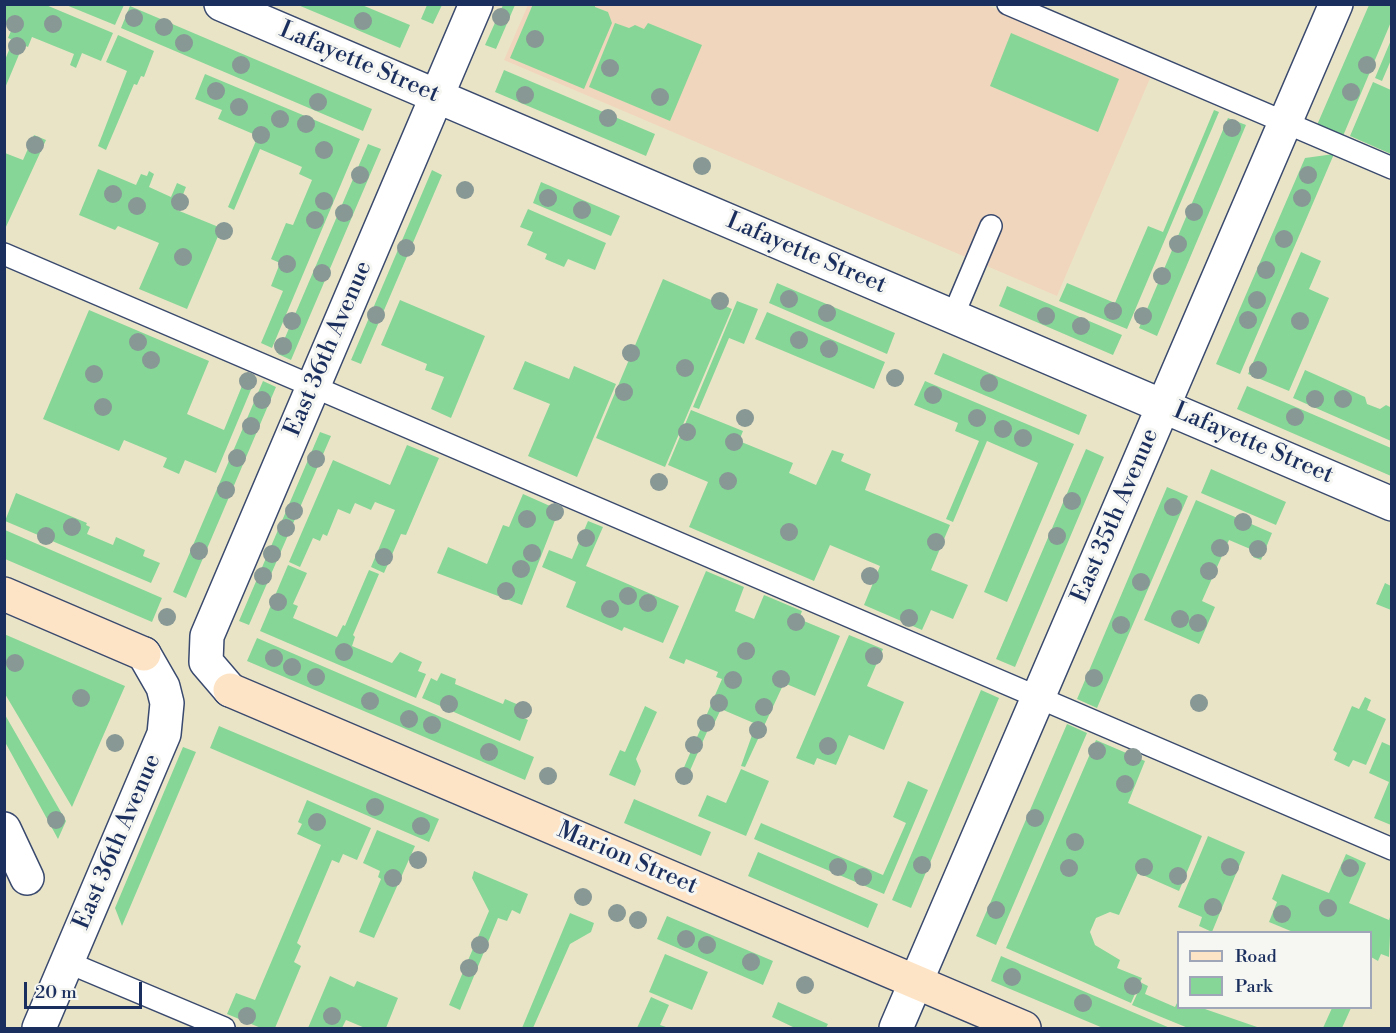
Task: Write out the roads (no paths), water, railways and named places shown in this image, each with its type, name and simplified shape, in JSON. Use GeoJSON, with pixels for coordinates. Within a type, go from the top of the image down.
{"type":"FeatureCollection","features":[{"type":"Feature","properties":{"kind":"street","name":"Lafayette Street"},"geometry":{"type":"LineString","coordinates":[[221,4],[1392,504]]}},
{"type":"Feature","properties":{"kind":"street","name":"East 36th Avenue"},"geometry":{"type":"LineString","coordinates":[[230,690],[206,662],[207,636],[476,4]]}},
{"type":"Feature","properties":{"kind":"street","name":"East 35th Avenue"},"geometry":{"type":"LineString","coordinates":[[896,1029],[1336,4]]}},
{"type":"Feature","properties":{"kind":"street","name":"East 36th Avenue"},"geometry":{"type":"LineString","coordinates":[[4,594],[144,654],[163,687],[167,703],[164,734],[39,1029]]}},
{"type":"Feature","properties":{"kind":"street","name":"Marion Street"},"geometry":{"type":"LineString","coordinates":[[230,690],[1024,1029]]}},
{"type":"Feature","properties":{"kind":"street"},"geometry":{"type":"LineString","coordinates":[[4,829],[27,878]]}},
{"type":"Feature","properties":{"kind":"lane"},"geometry":{"type":"LineString","coordinates":[[1008,4],[1392,168]]}},
{"type":"Feature","properties":{"kind":"lane"},"geometry":{"type":"LineString","coordinates":[[953,316],[991,226]]}},
{"type":"Feature","properties":{"kind":"lane"},"geometry":{"type":"LineString","coordinates":[[4,254],[1392,849]]}},
{"type":"Feature","properties":{"kind":"lane"},"geometry":{"type":"LineString","coordinates":[[67,962],[224,1029]]}}]}
